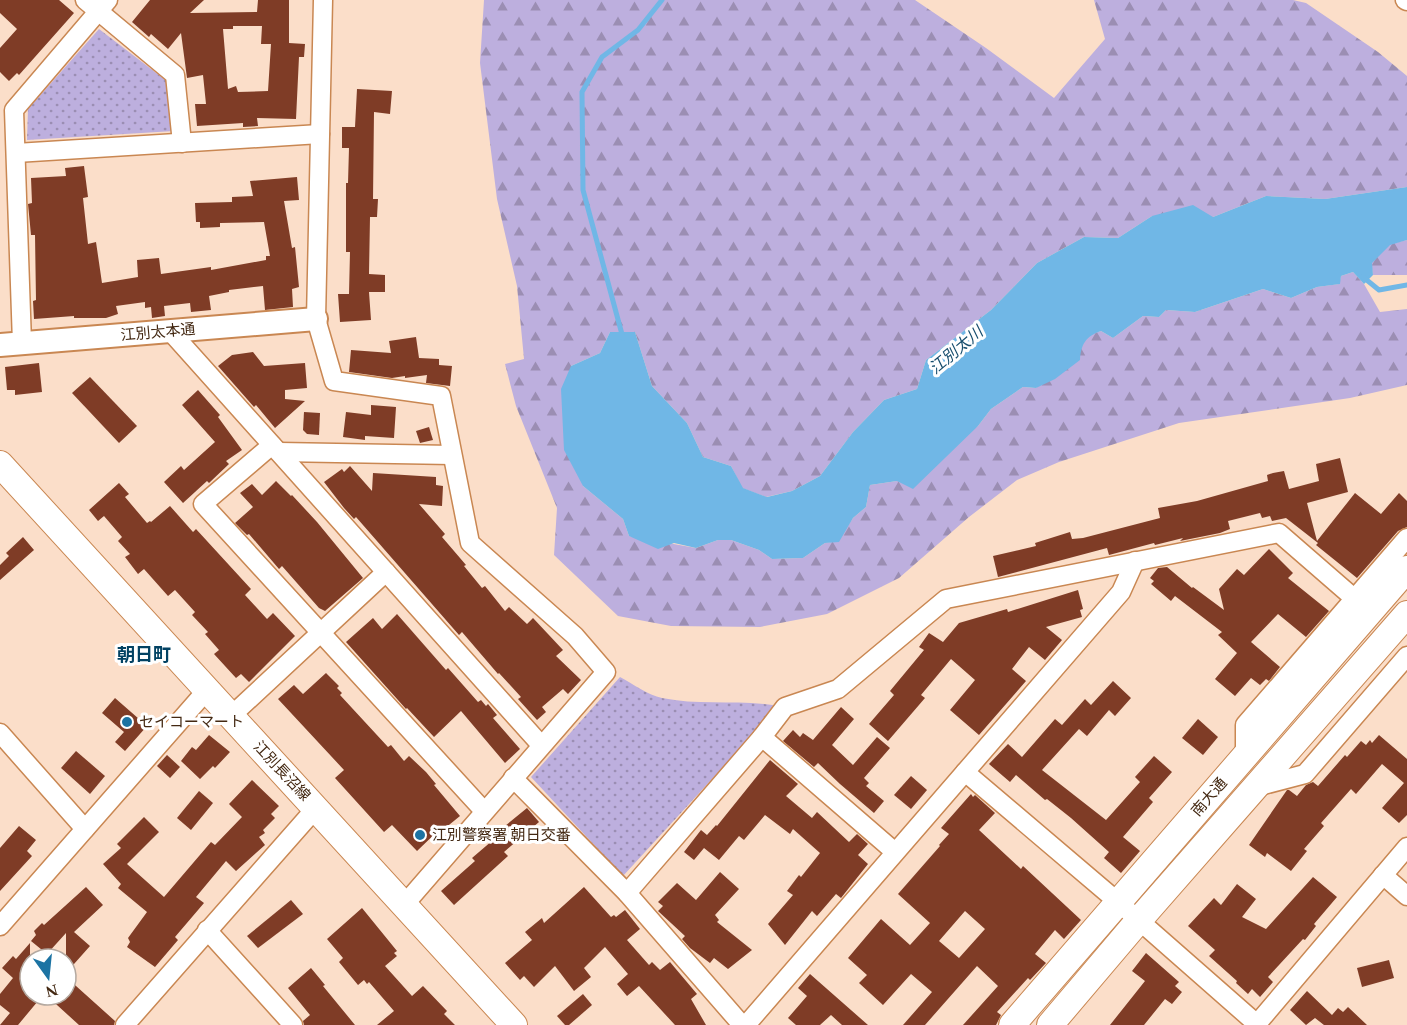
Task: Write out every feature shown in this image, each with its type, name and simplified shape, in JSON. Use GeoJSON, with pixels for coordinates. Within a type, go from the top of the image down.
{"type":"FeatureCollection","features":[{"type":"Feature","properties":{"kind":"main road","name":"江別長沼線"},"geometry":{"type":"LineString","coordinates":[[0,464],[514,1025]]}},
{"type":"Feature","properties":{"kind":"main road","name":"南大通"},"geometry":{"type":"LineString","coordinates":[[1012,1025],[1407,569]]}},
{"type":"Feature","properties":{"kind":"main road","name":"南大通"},"geometry":{"type":"LineString","coordinates":[[1050,1025],[1407,614]]}},
{"type":"Feature","properties":{"kind":"street"},"geometry":{"type":"LineString","coordinates":[[323,0],[316,319],[334,381],[441,396],[470,543],[575,636],[606,672],[404,905]]}},
{"type":"Feature","properties":{"kind":"street"},"geometry":{"type":"LineString","coordinates":[[11,344],[16,153],[14,110],[97,4],[175,75],[183,143]]}},
{"type":"Feature","properties":{"kind":"street"},"geometry":{"type":"LineString","coordinates":[[16,153],[320,134]]}},
{"type":"Feature","properties":{"kind":"street","name":"江別太本通"},"geometry":{"type":"LineString","coordinates":[[11,344],[316,319]]}},
{"type":"Feature","properties":{"kind":"street"},"geometry":{"type":"LineString","coordinates":[[170,331],[541,745]]}},
{"type":"Feature","properties":{"kind":"street"},"geometry":{"type":"LineString","coordinates":[[452,455],[276,449],[203,504],[484,811]]}},
{"type":"Feature","properties":{"kind":"street"},"geometry":{"type":"LineString","coordinates":[[627,893],[762,737],[785,707],[837,689],[946,599],[1279,533],[1355,599]]}},
{"type":"Feature","properties":{"kind":"street"},"geometry":{"type":"LineString","coordinates":[[1245,756],[1245,725],[1407,538]]}},
{"type":"Feature","properties":{"kind":"street"},"geometry":{"type":"LineString","coordinates":[[513,778],[627,893],[744,1025],[1121,592],[1135,561]]}},
{"type":"Feature","properties":{"kind":"street"},"geometry":{"type":"LineString","coordinates":[[231,716],[386,572]]}},
{"type":"Feature","properties":{"kind":"street"},"geometry":{"type":"LineString","coordinates":[[1256,787],[1305,774],[1407,656]]}},
{"type":"Feature","properties":{"kind":"street"},"geometry":{"type":"LineString","coordinates":[[0,926],[207,690]]}},
{"type":"Feature","properties":{"kind":"street"},"geometry":{"type":"LineString","coordinates":[[0,733],[85,829]]}},
{"type":"Feature","properties":{"kind":"street"},"geometry":{"type":"LineString","coordinates":[[762,737],[895,852]]}},
{"type":"Feature","properties":{"kind":"street"},"geometry":{"type":"LineString","coordinates":[[965,772],[1139,920],[1257,1025],[1407,847]]}},
{"type":"Feature","properties":{"kind":"street"},"geometry":{"type":"LineString","coordinates":[[125,1025],[316,808]]}},
{"type":"Feature","properties":{"kind":"street"},"geometry":{"type":"LineString","coordinates":[[1383,875],[1407,896]]}},
{"type":"Feature","properties":{"kind":"street"},"geometry":{"type":"LineString","coordinates":[[207,930],[293,1025]]}},
{"type":"Feature","properties":{"kind":"green space"},"geometry":{"type":"Polygon","coordinates":[[[484,0],[915,0],[1054,98],[1105,39],[1094,0],[1293,0],[1306,3],[1378,52],[1407,76],[1407,187],[1325,199],[1266,196],[1213,217],[1152,216],[1118,238],[1084,237],[1037,263],[991,310],[926,360],[917,389],[884,400],[853,432],[820,476],[792,491],[766,497],[742,488],[731,466],[703,457],[687,423],[652,386],[635,332],[610,332],[600,353],[571,366],[583,486],[623,519],[629,536],[696,548],[718,540],[731,540],[759,550],[772,559],[803,558],[825,543],[838,541],[853,518],[866,507],[870,485],[897,481],[978,426],[991,409],[1023,387],[1036,388],[1091,334],[1101,331],[1113,338],[1143,316],[1159,317],[1166,310],[1195,312],[1263,289],[1291,298],[1317,287],[1339,284],[1341,276],[1353,272],[1364,284],[1380,312],[1407,309],[1407,385],[1350,398],[1179,423],[1059,462],[1017,480],[969,517],[899,578],[827,614],[760,627],[671,626],[618,616],[554,555],[557,508],[516,406],[505,364],[524,359],[517,286],[497,199],[480,63],[484,0]]]}},
{"type":"Feature","properties":{"kind":"green space"},"geometry":{"type":"Polygon","coordinates":[[[99,29],[172,85],[174,131],[27,140],[28,109],[99,29]]]}},
{"type":"Feature","properties":{"kind":"green space"},"geometry":{"type":"Polygon","coordinates":[[[1407,240],[1407,275],[1373,275],[1371,263],[1390,244],[1407,240]]]}},
{"type":"Feature","properties":{"kind":"green space"},"geometry":{"type":"Polygon","coordinates":[[[620,677],[662,698],[691,702],[779,706],[623,876],[531,777],[620,677]]]}},
{"type":"Feature","properties":{"kind":"water"},"geometry":{"type":"Polygon","coordinates":[[[1407,187],[1407,240],[1390,245],[1372,263],[1373,275],[1364,284],[1353,272],[1341,276],[1340,284],[1317,287],[1291,298],[1263,289],[1195,312],[1166,310],[1159,317],[1143,316],[1113,338],[1101,331],[1096,333],[1085,341],[1080,360],[1055,379],[1036,388],[1023,387],[991,409],[978,426],[913,489],[897,481],[870,485],[866,507],[853,518],[839,542],[825,543],[803,558],[772,559],[759,550],[731,540],[718,540],[696,548],[674,543],[658,549],[629,536],[623,519],[583,486],[564,450],[561,389],[571,366],[600,353],[610,332],[635,332],[652,386],[687,423],[703,457],[731,466],[743,488],[767,497],[792,491],[820,476],[853,432],[884,400],[917,389],[926,360],[991,310],[1037,263],[1084,237],[1118,238],[1152,216],[1193,205],[1213,217],[1266,196],[1325,199],[1407,187]]]}},
{"type":"Feature","properties":{"kind":"building"},"geometry":{"type":"Polygon","coordinates":[[[0,0],[59,0],[74,13],[19,75],[17,73],[9,81],[0,72],[0,48],[17,29],[0,13],[0,0]]]}},
{"type":"Feature","properties":{"kind":"building"},"geometry":{"type":"Polygon","coordinates":[[[150,0],[204,0],[190,13],[257,12],[258,0],[289,0],[289,43],[305,44],[304,57],[299,57],[296,119],[257,118],[258,126],[243,127],[243,123],[197,126],[195,104],[206,104],[203,75],[187,78],[181,33],[168,49],[151,34],[149,37],[132,22],[150,0]],[[233,26],[233,29],[223,29],[228,89],[236,86],[238,92],[268,91],[271,44],[261,44],[262,26],[233,26]]]}},
{"type":"Feature","properties":{"kind":"building"},"geometry":{"type":"Polygon","coordinates":[[[357,89],[392,91],[390,114],[374,112],[373,199],[378,199],[377,217],[370,217],[369,274],[385,275],[385,292],[369,292],[371,320],[340,322],[338,294],[349,294],[350,252],[346,252],[346,183],[348,183],[349,148],[342,148],[342,127],[355,127],[357,89]]]}},
{"type":"Feature","properties":{"kind":"building"},"geometry":{"type":"Polygon","coordinates":[[[84,166],[88,197],[83,198],[88,244],[96,242],[102,283],[138,277],[137,260],[159,258],[161,274],[211,267],[211,270],[266,260],[266,256],[270,256],[264,222],[220,223],[220,227],[200,228],[200,222],[196,222],[195,203],[232,202],[232,197],[253,196],[250,181],[297,177],[299,200],[284,201],[292,248],[295,247],[299,287],[292,289],[293,307],[265,310],[263,286],[229,290],[229,292],[209,296],[211,310],[191,312],[190,303],[164,306],[165,316],[152,318],[151,307],[145,308],[145,302],[116,306],[118,314],[106,318],[74,318],[74,316],[34,319],[35,235],[31,235],[28,204],[32,203],[31,178],[66,176],[65,168],[84,166]]]}},
{"type":"Feature","properties":{"kind":"building"},"geometry":{"type":"Polygon","coordinates":[[[416,337],[419,358],[439,359],[439,365],[452,366],[450,386],[426,383],[427,375],[392,378],[349,372],[351,350],[391,353],[389,341],[416,337]]]}},
{"type":"Feature","properties":{"kind":"building"},"geometry":{"type":"Polygon","coordinates":[[[253,352],[264,366],[305,363],[307,388],[285,390],[285,399],[305,401],[275,428],[218,366],[232,355],[253,352]]]}},
{"type":"Feature","properties":{"kind":"building"},"geometry":{"type":"Polygon","coordinates":[[[39,363],[42,392],[15,395],[15,390],[7,390],[5,367],[39,363]]]}},
{"type":"Feature","properties":{"kind":"building"},"geometry":{"type":"Polygon","coordinates":[[[90,377],[137,426],[119,443],[72,393],[90,377]]]}},
{"type":"Feature","properties":{"kind":"building"},"geometry":{"type":"Polygon","coordinates":[[[198,390],[220,415],[218,417],[242,450],[226,461],[229,464],[183,503],[164,482],[181,466],[184,470],[215,442],[182,405],[198,390]]]}},
{"type":"Feature","properties":{"kind":"building"},"geometry":{"type":"Polygon","coordinates":[[[371,405],[396,407],[394,438],[365,436],[365,440],[343,437],[346,412],[371,415],[371,405]]]}},
{"type":"Feature","properties":{"kind":"building"},"geometry":{"type":"Polygon","coordinates":[[[304,412],[320,413],[319,435],[307,434],[303,430],[304,412]]]}},
{"type":"Feature","properties":{"kind":"building"},"geometry":{"type":"Polygon","coordinates":[[[429,427],[433,440],[420,443],[416,431],[429,427]]]}},
{"type":"Feature","properties":{"kind":"building"},"geometry":{"type":"Polygon","coordinates":[[[1340,458],[1348,492],[1307,503],[1317,541],[1355,493],[1381,514],[1399,493],[1407,501],[1407,527],[1398,531],[1357,578],[1286,518],[1272,521],[1270,516],[1262,518],[1260,513],[1228,521],[1230,529],[1220,533],[1180,541],[1183,538],[1155,545],[1154,543],[1109,555],[1107,548],[998,577],[993,556],[1036,546],[1035,543],[1070,532],[1072,539],[1083,538],[1160,518],[1158,508],[1197,501],[1268,481],[1267,475],[1273,473],[1284,471],[1289,489],[1319,481],[1316,464],[1340,458]]]}},
{"type":"Feature","properties":{"kind":"building"},"geometry":{"type":"Polygon","coordinates":[[[350,466],[372,491],[373,473],[436,477],[436,485],[443,486],[442,506],[419,504],[445,534],[442,537],[482,588],[485,586],[505,611],[509,607],[527,624],[533,618],[563,650],[556,656],[581,680],[568,694],[563,689],[542,707],[546,712],[537,720],[518,699],[521,697],[462,632],[459,635],[356,517],[354,519],[344,508],[324,482],[342,469],[344,472],[350,466]]]}},
{"type":"Feature","properties":{"kind":"building"},"geometry":{"type":"Polygon","coordinates":[[[276,481],[317,522],[363,578],[325,611],[319,608],[282,566],[279,569],[249,534],[247,535],[235,523],[253,507],[240,493],[252,484],[262,495],[276,481]]]}},
{"type":"Feature","properties":{"kind":"building"},"geometry":{"type":"Polygon","coordinates":[[[119,483],[129,494],[125,497],[147,523],[170,506],[193,532],[196,529],[251,589],[245,595],[267,619],[273,613],[295,636],[249,682],[241,674],[236,678],[214,654],[219,650],[205,634],[208,632],[192,615],[195,612],[175,590],[168,596],[144,569],[138,574],[125,557],[130,554],[118,541],[122,537],[104,516],[98,521],[89,510],[119,483]]]}},
{"type":"Feature","properties":{"kind":"building"},"geometry":{"type":"Polygon","coordinates":[[[23,537],[34,550],[0,580],[0,565],[9,556],[6,553],[23,537]]]}},
{"type":"Feature","properties":{"kind":"building"},"geometry":{"type":"Polygon","coordinates":[[[1269,549],[1293,573],[1288,578],[1329,611],[1306,637],[1278,614],[1251,642],[1280,667],[1269,681],[1266,679],[1260,685],[1251,678],[1235,696],[1215,679],[1237,653],[1218,635],[1222,632],[1175,596],[1171,601],[1151,584],[1154,581],[1150,578],[1158,568],[1167,567],[1224,610],[1219,589],[1237,569],[1244,575],[1269,549]]]}},
{"type":"Feature","properties":{"kind":"building"},"geometry":{"type":"Polygon","coordinates":[[[1078,590],[1083,609],[1080,610],[1082,617],[1046,627],[1062,640],[1045,660],[1029,647],[1012,669],[1026,681],[979,735],[950,710],[975,680],[951,659],[921,695],[925,698],[888,741],[869,724],[894,695],[890,691],[924,650],[919,647],[929,633],[943,642],[959,623],[1007,609],[1008,612],[1078,590]]]}},
{"type":"Feature","properties":{"kind":"building"},"geometry":{"type":"Polygon","coordinates":[[[397,614],[446,670],[448,668],[478,702],[481,700],[486,706],[488,704],[497,715],[493,718],[520,749],[505,763],[461,711],[434,737],[346,642],[373,618],[382,629],[397,614]]]}},
{"type":"Feature","properties":{"kind":"building"},"geometry":{"type":"Polygon","coordinates":[[[326,673],[339,686],[337,688],[342,693],[340,695],[388,747],[391,745],[404,761],[409,756],[426,772],[460,816],[444,829],[442,827],[417,851],[392,825],[384,832],[335,778],[344,770],[278,699],[294,685],[303,694],[326,673]]]}},
{"type":"Feature","properties":{"kind":"building"},"geometry":{"type":"Polygon","coordinates":[[[1113,681],[1131,698],[1115,716],[1109,710],[1087,736],[1079,729],[1042,770],[1106,820],[1140,782],[1135,777],[1154,756],[1172,772],[1149,798],[1153,802],[1123,837],[1140,851],[1121,873],[1104,858],[1109,852],[1071,818],[1047,799],[1045,800],[1016,775],[1010,782],[989,764],[1008,744],[1022,757],[1055,719],[1062,725],[1085,699],[1091,705],[1113,681]]]}},
{"type":"Feature","properties":{"kind":"building"},"geometry":{"type":"Polygon","coordinates":[[[115,698],[147,726],[125,751],[115,742],[124,732],[102,713],[115,698]]]}},
{"type":"Feature","properties":{"kind":"building"},"geometry":{"type":"Polygon","coordinates":[[[841,707],[854,719],[832,745],[853,765],[877,737],[890,748],[864,778],[869,783],[866,786],[884,801],[874,813],[818,763],[814,767],[783,741],[793,730],[800,737],[803,733],[813,740],[841,707]]]}},
{"type":"Feature","properties":{"kind":"building"},"geometry":{"type":"Polygon","coordinates":[[[1198,719],[1218,737],[1203,755],[1182,738],[1198,719]]]}},
{"type":"Feature","properties":{"kind":"building"},"geometry":{"type":"Polygon","coordinates":[[[209,735],[230,752],[215,768],[213,766],[200,779],[181,761],[192,747],[196,750],[209,735]]]}},
{"type":"Feature","properties":{"kind":"building"},"geometry":{"type":"Polygon","coordinates":[[[1379,735],[1407,759],[1407,815],[1399,823],[1382,808],[1404,783],[1382,764],[1356,794],[1351,789],[1321,823],[1324,826],[1304,849],[1307,851],[1291,871],[1267,853],[1265,857],[1249,845],[1287,790],[1297,796],[1306,785],[1313,782],[1318,786],[1345,755],[1347,757],[1361,741],[1366,745],[1370,740],[1372,743],[1379,735]]]}},
{"type":"Feature","properties":{"kind":"building"},"geometry":{"type":"Polygon","coordinates":[[[76,751],[105,776],[90,794],[61,768],[76,751]]]}},
{"type":"Feature","properties":{"kind":"building"},"geometry":{"type":"Polygon","coordinates":[[[167,755],[180,767],[170,778],[157,766],[167,755]]]}},
{"type":"Feature","properties":{"kind":"building"},"geometry":{"type":"Polygon","coordinates":[[[770,760],[798,784],[786,796],[812,818],[817,812],[849,842],[857,834],[868,844],[858,855],[868,864],[841,898],[836,894],[817,916],[812,911],[785,945],[768,924],[793,895],[787,891],[820,853],[793,829],[790,834],[765,815],[744,840],[739,836],[719,860],[704,848],[694,860],[684,852],[701,830],[707,835],[717,826],[770,760]]]}},
{"type":"Feature","properties":{"kind":"building"},"geometry":{"type":"Polygon","coordinates":[[[911,776],[927,790],[911,809],[894,795],[911,776]]]}},
{"type":"Feature","properties":{"kind":"building"},"geometry":{"type":"Polygon","coordinates":[[[252,780],[279,806],[271,814],[275,818],[263,830],[265,833],[259,837],[265,845],[236,871],[226,861],[196,897],[204,903],[175,937],[178,940],[155,967],[127,947],[130,942],[128,938],[147,912],[118,888],[121,884],[103,864],[121,848],[117,844],[144,817],[159,832],[127,864],[164,897],[211,842],[215,845],[242,817],[229,804],[252,780]]]}},
{"type":"Feature","properties":{"kind":"building"},"geometry":{"type":"Polygon","coordinates":[[[199,791],[213,803],[191,830],[177,818],[199,791]]]}},
{"type":"Feature","properties":{"kind":"building"},"geometry":{"type":"Polygon","coordinates":[[[971,794],[973,797],[975,795],[995,813],[979,830],[1021,869],[1023,866],[1081,920],[1064,939],[1055,930],[1035,954],[1046,963],[1030,980],[1028,978],[997,1012],[1001,1015],[996,1025],[963,1025],[998,986],[977,966],[925,1025],[903,1025],[932,992],[911,974],[883,1005],[859,983],[867,975],[848,958],[881,919],[910,945],[930,923],[898,894],[949,834],[941,828],[971,794]],[[965,911],[939,941],[959,958],[985,929],[965,911]]]}},
{"type":"Feature","properties":{"kind":"building"},"geometry":{"type":"Polygon","coordinates":[[[527,808],[539,822],[504,852],[508,856],[454,905],[441,891],[475,861],[472,858],[507,828],[505,826],[527,808]]]}},
{"type":"Feature","properties":{"kind":"building"},"geometry":{"type":"Polygon","coordinates":[[[19,826],[36,840],[27,851],[32,856],[0,891],[0,848],[19,826]]]}},
{"type":"Feature","properties":{"kind":"building"},"geometry":{"type":"Polygon","coordinates":[[[720,872],[739,889],[715,915],[719,920],[717,922],[752,950],[728,969],[714,958],[710,963],[690,948],[682,939],[685,936],[658,911],[663,906],[658,902],[677,883],[696,900],[720,872]]]}},
{"type":"Feature","properties":{"kind":"building"},"geometry":{"type":"Polygon","coordinates":[[[1313,877],[1337,897],[1314,924],[1316,926],[1305,940],[1303,939],[1268,977],[1273,982],[1260,997],[1252,989],[1248,994],[1236,983],[1237,981],[1209,956],[1215,950],[1188,926],[1214,898],[1221,905],[1237,884],[1256,899],[1242,917],[1266,929],[1313,877]]]}},
{"type":"Feature","properties":{"kind":"building"},"geometry":{"type":"Polygon","coordinates":[[[86,887],[103,905],[74,932],[90,946],[78,960],[78,947],[66,947],[66,933],[53,947],[38,947],[31,941],[36,935],[34,931],[42,923],[44,925],[86,887]]]}},
{"type":"Feature","properties":{"kind":"building"},"geometry":{"type":"Polygon","coordinates":[[[584,887],[611,917],[614,915],[616,917],[625,910],[640,929],[627,940],[649,965],[652,962],[660,970],[670,962],[697,994],[691,999],[706,1025],[675,1025],[639,986],[627,996],[617,984],[628,974],[605,947],[584,968],[591,977],[574,991],[555,966],[534,987],[524,976],[520,980],[505,963],[532,940],[525,932],[542,918],[544,923],[584,887]]]}},
{"type":"Feature","properties":{"kind":"building"},"geometry":{"type":"Polygon","coordinates":[[[291,900],[303,914],[258,948],[247,936],[291,900]]]}},
{"type":"Feature","properties":{"kind":"building"},"geometry":{"type":"Polygon","coordinates":[[[362,908],[397,951],[394,953],[397,956],[385,966],[412,996],[423,986],[447,1011],[444,1014],[455,1025],[377,1025],[394,1011],[369,982],[367,984],[364,980],[358,985],[339,962],[343,958],[327,939],[362,908]]]}},
{"type":"Feature","properties":{"kind":"building"},"geometry":{"type":"Polygon","coordinates":[[[1146,953],[1179,982],[1175,986],[1182,992],[1172,1004],[1165,999],[1144,1025],[1110,1025],[1145,981],[1132,971],[1146,953]]]}},
{"type":"Feature","properties":{"kind":"building"},"geometry":{"type":"Polygon","coordinates":[[[13,956],[16,959],[18,957],[18,1007],[33,1007],[18,1025],[0,1025],[10,1013],[0,1005],[0,994],[13,978],[2,968],[13,956]]]}},
{"type":"Feature","properties":{"kind":"building"},"geometry":{"type":"Polygon","coordinates":[[[1389,960],[1394,978],[1362,987],[1357,968],[1389,960]]]}},
{"type":"Feature","properties":{"kind":"building"},"geometry":{"type":"Polygon","coordinates":[[[311,968],[355,1025],[304,1025],[303,1021],[310,1015],[288,988],[311,968]]]}},
{"type":"Feature","properties":{"kind":"building"},"geometry":{"type":"Polygon","coordinates":[[[810,974],[868,1025],[842,1025],[831,1015],[820,1025],[796,1025],[788,1018],[807,996],[798,988],[810,974]]]}},
{"type":"Feature","properties":{"kind":"building"},"geometry":{"type":"Polygon","coordinates":[[[78,988],[115,1021],[114,1025],[79,1025],[59,1007],[78,1007],[78,988]]]}},
{"type":"Feature","properties":{"kind":"building"},"geometry":{"type":"Polygon","coordinates":[[[1307,991],[1332,1015],[1338,1008],[1343,1012],[1348,1007],[1367,1025],[1324,1025],[1315,1018],[1306,1025],[1290,1010],[1307,991]]]}},
{"type":"Feature","properties":{"kind":"building"},"geometry":{"type":"Polygon","coordinates":[[[583,994],[592,1005],[569,1025],[565,1025],[557,1016],[583,994]]]}},
{"type":"Feature","properties":{"kind":"waterway"},"geometry":{"type":"LineString","coordinates":[[623,338],[583,190],[582,92],[602,57],[638,30],[662,0]]}},
{"type":"Feature","properties":{"kind":"waterway","name":"江別太川"},"geometry":{"type":"LineString","coordinates":[[1363,277],[1379,290],[1407,285]]}},
{"type":"Feature","properties":{"kind":"place","name":"セイコーマート"},"geometry":{"type":"Point","coordinates":[127,722]}},
{"type":"Feature","properties":{"kind":"place","name":"江別警察署 朝日交番"},"geometry":{"type":"Point","coordinates":[420,835]}},
{"type":"Feature","properties":{"kind":"district","name":"朝日町"},"geometry":{"type":"Point","coordinates":[144,655]}}]}
